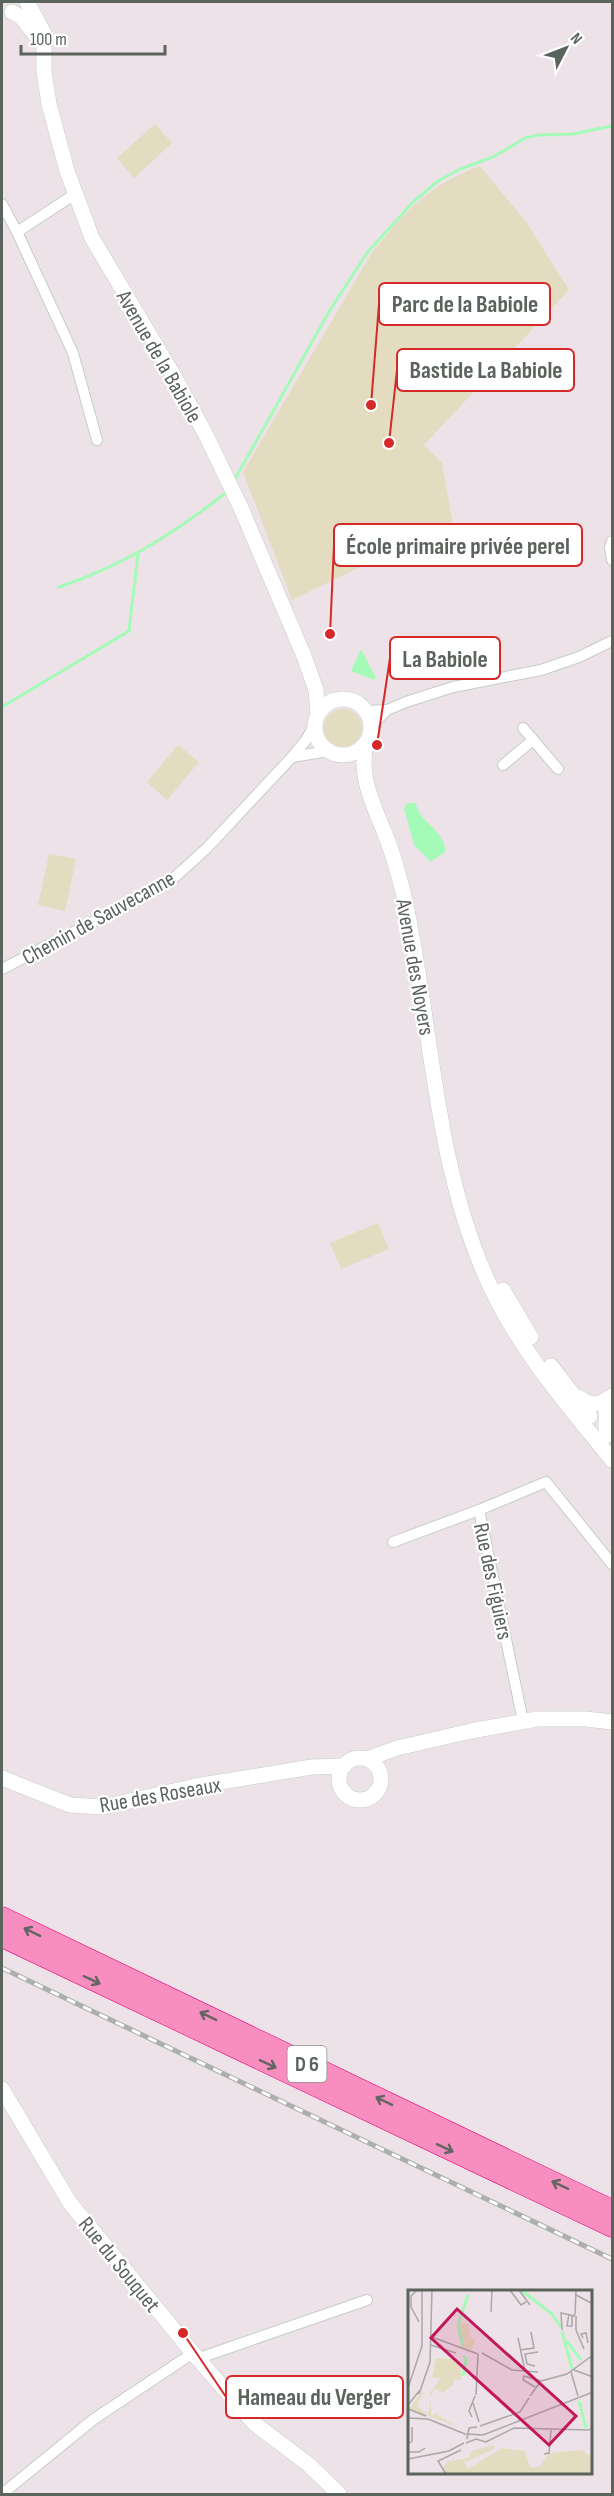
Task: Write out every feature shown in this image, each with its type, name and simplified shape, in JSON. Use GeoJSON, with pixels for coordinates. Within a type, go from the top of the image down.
{"type":"FeatureCollection","features":[{"type":"Feature","properties":{"kind":"highway","name":"D 6"},"geometry":{"type":"LineString","coordinates":[[2,1917],[612,2210]]}},
{"type":"Feature","properties":{"kind":"highway","name":"D 6"},"geometry":{"type":"LineString","coordinates":[[2,1937],[612,2227]]}},
{"type":"Feature","properties":{"kind":"street"},"geometry":{"type":"LineString","coordinates":[[5,11],[21,10],[27,2]]}},
{"type":"Feature","properties":{"kind":"street","name":"Avenue de la Babiole"},"geometry":{"type":"LineString","coordinates":[[27,2],[44,33],[43,48],[49,104],[75,194],[92,238],[207,437],[241,508],[304,656],[316,690],[317,718]]}},
{"type":"Feature","properties":{"kind":"street","name":"Avenue de la Babiole"},"geometry":{"type":"LineString","coordinates":[[5,11],[21,17],[36,33],[43,48]]}},
{"type":"Feature","properties":{"kind":"street"},"geometry":{"type":"LineString","coordinates":[[17,232],[75,194]]}},
{"type":"Feature","properties":{"kind":"street"},"geometry":{"type":"LineString","coordinates":[[2,204],[73,353],[97,440]]}},
{"type":"Feature","properties":{"kind":"street"},"geometry":{"type":"LineString","coordinates":[[612,541],[610,547],[612,560]]}},
{"type":"Feature","properties":{"kind":"street"},"geometry":{"type":"LineString","coordinates":[[366,711],[387,710],[453,687],[541,670],[579,657],[612,641]]}},
{"type":"Feature","properties":{"kind":"street","name":"Avenue de la Babiole"},"geometry":{"type":"LineString","coordinates":[[304,656],[323,683],[339,699]]}},
{"type":"Feature","properties":{"kind":"street"},"geometry":{"type":"LineString","coordinates":[[330,752],[318,739],[317,718],[331,702],[339,699],[354,701],[366,711],[371,726]]}},
{"type":"Feature","properties":{"kind":"street"},"geometry":{"type":"LineString","coordinates":[[292,757],[330,752],[346,755],[361,749],[366,743],[371,726],[387,710]]}},
{"type":"Feature","properties":{"kind":"street","name":"Chemin de Sauvecanne"},"geometry":{"type":"LineString","coordinates":[[2,969],[175,877],[207,848],[292,757],[317,718]]}},
{"type":"Feature","properties":{"kind":"street"},"geometry":{"type":"LineString","coordinates":[[523,728],[558,769]]}},
{"type":"Feature","properties":{"kind":"street"},"geometry":{"type":"LineString","coordinates":[[503,765],[533,740]]}},
{"type":"Feature","properties":{"kind":"street","name":"Avenue des Noyers"},"geometry":{"type":"LineString","coordinates":[[366,743],[362,759],[367,791],[393,856],[406,907],[448,1148],[476,1234],[494,1274],[541,1353],[612,1460]]}},
{"type":"Feature","properties":{"kind":"street","name":"Avenue des Noyers"},"geometry":{"type":"LineString","coordinates":[[330,752],[351,768],[367,791]]}},
{"type":"Feature","properties":{"kind":"street"},"geometry":{"type":"LineString","coordinates":[[567,1395],[590,1404],[600,1403],[612,1397]]}},
{"type":"Feature","properties":{"kind":"street","name":"Avenue des Noyers"},"geometry":{"type":"LineString","coordinates":[[567,1395],[591,1417],[609,1440]]}},
{"type":"Feature","properties":{"kind":"street"},"geometry":{"type":"LineString","coordinates":[[609,1440],[606,1412],[612,1397]]}},
{"type":"Feature","properties":{"kind":"street"},"geometry":{"type":"LineString","coordinates":[[591,1417],[606,1412]]}},
{"type":"Feature","properties":{"kind":"street","name":"Rue des Figuiers"},"geometry":{"type":"LineString","coordinates":[[523,1721],[479,1510],[546,1482],[612,1564]]}},
{"type":"Feature","properties":{"kind":"street"},"geometry":{"type":"LineString","coordinates":[[393,1542],[479,1510]]}},
{"type":"Feature","properties":{"kind":"street"},"geometry":{"type":"LineString","coordinates":[[341,1771],[342,1791],[354,1800],[368,1799],[379,1790],[381,1775],[372,1764],[397,1748],[523,1721],[586,1719],[612,1722]]}},
{"type":"Feature","properties":{"kind":"street","name":"Rue des Roseaux"},"geometry":{"type":"LineString","coordinates":[[2,1778],[70,1805],[103,1807],[196,1786],[323,1766],[341,1771],[354,1759],[372,1764]]}},
{"type":"Feature","properties":{"kind":"street","name":"Rue du Souquet"},"geometry":{"type":"LineString","coordinates":[[2,2089],[70,2203],[196,2357],[255,2424],[308,2464],[339,2494]]}},
{"type":"Feature","properties":{"kind":"street"},"geometry":{"type":"LineString","coordinates":[[2,2494],[94,2419],[196,2357],[367,2300]]}},
{"type":"Feature","properties":{"kind":"shaded area"},"geometry":{"type":"Polygon","coordinates":[[[155,124],[172,143],[134,178],[117,158],[155,124]]]}},
{"type":"Feature","properties":{"kind":"shaded area"},"geometry":{"type":"Polygon","coordinates":[[[480,166],[527,223],[569,290],[424,445],[442,463],[454,530],[436,548],[415,527],[387,554],[292,600],[243,472],[371,254],[419,201],[446,182],[480,166]]]}},
{"type":"Feature","properties":{"kind":"shaded area"},"geometry":{"type":"Polygon","coordinates":[[[361,649],[376,678],[374,680],[351,671],[361,649]]]}},
{"type":"Feature","properties":{"kind":"shaded area"},"geometry":{"type":"Polygon","coordinates":[[[343,709],[357,714],[362,728],[357,742],[343,747],[329,742],[324,728],[329,714],[343,709]]]}},
{"type":"Feature","properties":{"kind":"shaded area"},"geometry":{"type":"Polygon","coordinates":[[[178,745],[199,762],[167,800],[147,782],[178,745]]]}},
{"type":"Feature","properties":{"kind":"shaded area"},"geometry":{"type":"Polygon","coordinates":[[[408,803],[415,803],[423,817],[443,841],[446,851],[431,862],[414,845],[404,808],[408,803]]]}},
{"type":"Feature","properties":{"kind":"shaded area"},"geometry":{"type":"Polygon","coordinates":[[[49,854],[76,859],[65,911],[38,905],[49,854]]]}},
{"type":"Feature","properties":{"kind":"shaded area"},"geometry":{"type":"Polygon","coordinates":[[[378,1223],[389,1249],[341,1269],[330,1243],[378,1223]]]}},
{"type":"Feature","properties":{"kind":"waterway"},"geometry":{"type":"LineString","coordinates":[[235,479],[330,310],[367,253],[413,202],[438,181],[458,170],[495,156],[525,138],[539,135],[573,134],[612,126]]}},
{"type":"Feature","properties":{"kind":"waterway"},"geometry":{"type":"LineString","coordinates":[[59,587],[106,569],[148,547],[227,492]]}},
{"type":"Feature","properties":{"kind":"waterway"},"geometry":{"type":"LineString","coordinates":[[2,707],[129,631],[138,554]]}},
{"type":"Feature","properties":{"kind":"railway"},"geometry":{"type":"LineString","coordinates":[[2,1968],[612,2259]]}},
{"type":"Feature","properties":{"kind":"place","name":"Parc de la Babiole"},"geometry":{"type":"Point","coordinates":[371,405]}},
{"type":"Feature","properties":{"kind":"place","name":"Bastide La Babiole"},"geometry":{"type":"Point","coordinates":[389,443]}},
{"type":"Feature","properties":{"kind":"place","name":"École primaire privée perel"},"geometry":{"type":"Point","coordinates":[330,634]}},
{"type":"Feature","properties":{"kind":"place","name":"La Babiole"},"geometry":{"type":"Point","coordinates":[377,745]}},
{"type":"Feature","properties":{"kind":"place","name":"Hameau du Verger"},"geometry":{"type":"Point","coordinates":[183,2333]}}]}
